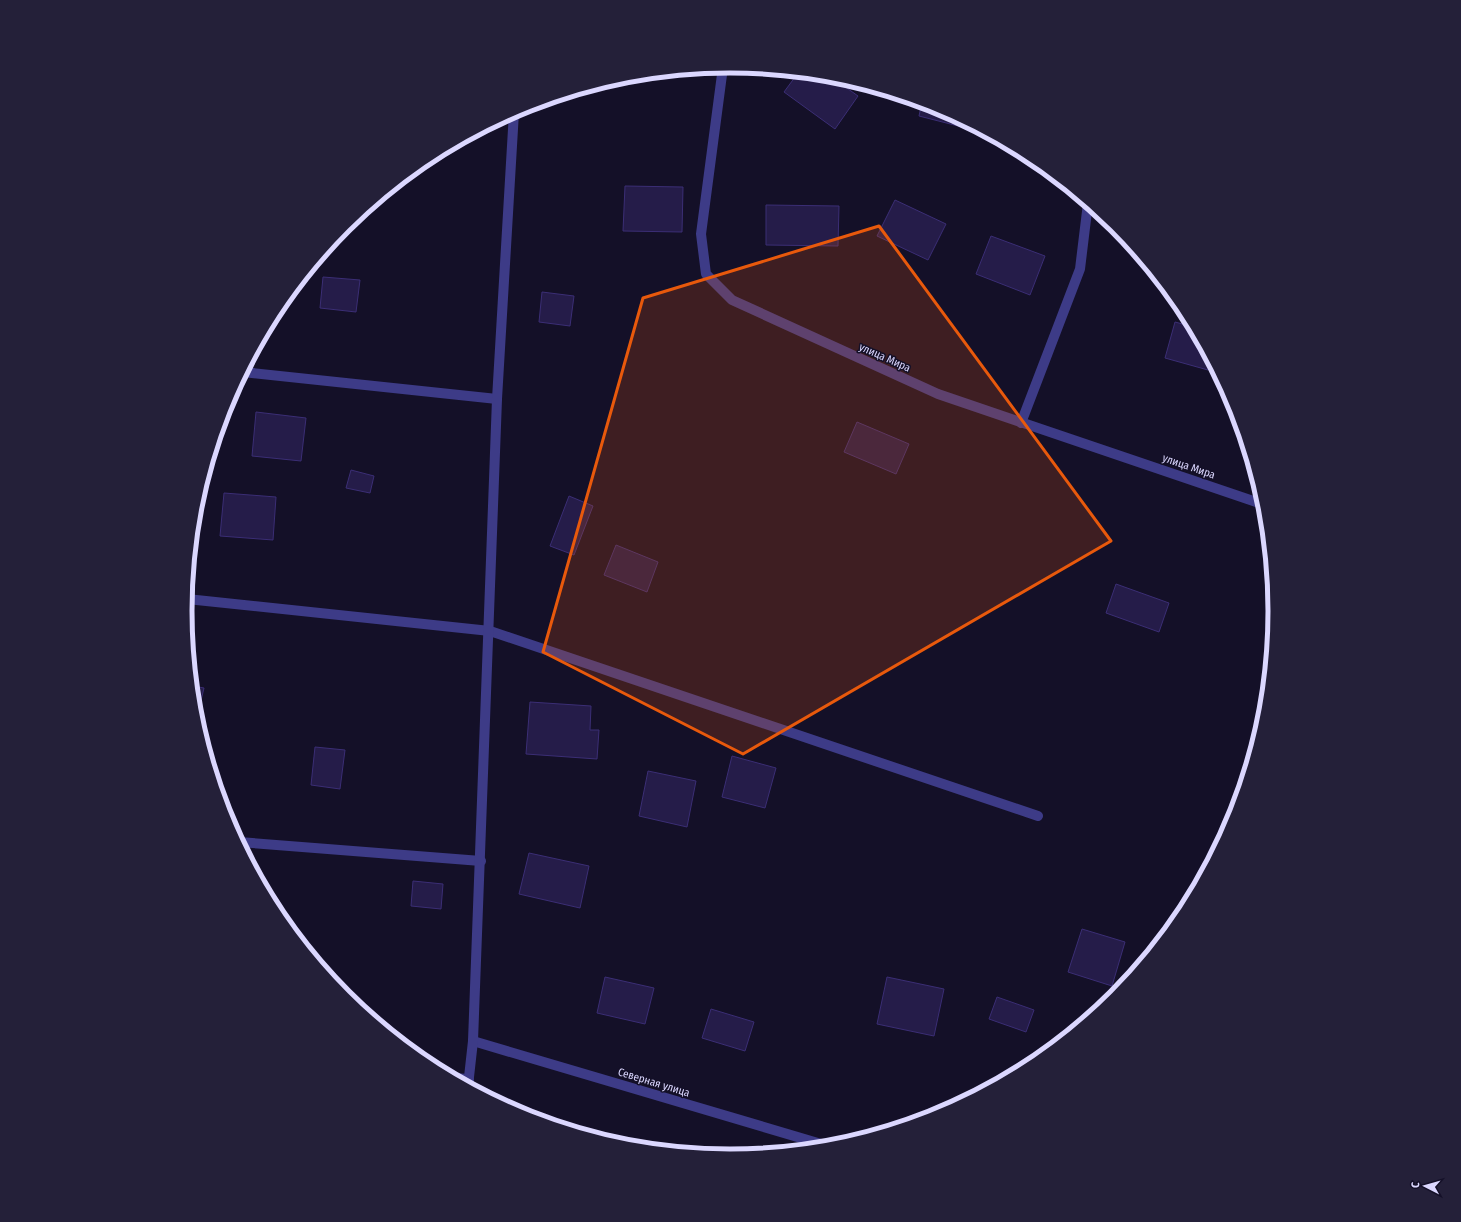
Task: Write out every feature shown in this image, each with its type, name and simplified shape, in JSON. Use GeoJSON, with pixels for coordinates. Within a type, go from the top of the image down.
{"type":"FeatureCollection","features":[{"type":"Feature","properties":{"kind":"street","name":"улица Мира"},"geometry":{"type":"LineString","coordinates":[[722,73],[701,234],[706,274],[732,300],[938,394],[1257,502]]}},
{"type":"Feature","properties":{"kind":"street"},"geometry":{"type":"LineString","coordinates":[[469,1081],[473,1041],[481,861],[497,399],[514,119]]}},
{"type":"Feature","properties":{"kind":"street"},"geometry":{"type":"LineString","coordinates":[[1021,423],[1080,269],[1087,209]]}},
{"type":"Feature","properties":{"kind":"street"},"geometry":{"type":"LineString","coordinates":[[248,373],[497,399]]}},
{"type":"Feature","properties":{"kind":"street"},"geometry":{"type":"LineString","coordinates":[[193,600],[490,631],[1038,816]]}},
{"type":"Feature","properties":{"kind":"street"},"geometry":{"type":"LineString","coordinates":[[245,842],[481,861]]}},
{"type":"Feature","properties":{"kind":"street","name":"Северная улица"},"geometry":{"type":"LineString","coordinates":[[473,1041],[815,1142]]}},
{"type":"Feature","properties":{"kind":"highlighted area"},"geometry":{"type":"Polygon","coordinates":[[[879,226],[1111,541],[743,754],[543,652],[643,298],[879,226]]]}},
{"type":"Feature","properties":{"kind":"building"},"geometry":{"type":"Polygon","coordinates":[[[795,77],[842,85],[858,96],[835,129],[784,92],[795,77]]]}},
{"type":"Feature","properties":{"kind":"building"},"geometry":{"type":"Polygon","coordinates":[[[921,108],[966,128],[919,116],[921,108]]]}},
{"type":"Feature","properties":{"kind":"building"},"geometry":{"type":"Polygon","coordinates":[[[625,186],[683,187],[682,232],[623,231],[625,186]]]}},
{"type":"Feature","properties":{"kind":"building"},"geometry":{"type":"Polygon","coordinates":[[[895,200],[946,224],[928,260],[877,236],[895,200]]]}},
{"type":"Feature","properties":{"kind":"building"},"geometry":{"type":"Polygon","coordinates":[[[766,205],[839,206],[838,246],[766,245],[766,205]]]}},
{"type":"Feature","properties":{"kind":"building"},"geometry":{"type":"Polygon","coordinates":[[[991,236],[1045,256],[1030,295],[976,274],[991,236]]]}},
{"type":"Feature","properties":{"kind":"building"},"geometry":{"type":"Polygon","coordinates":[[[323,277],[360,280],[356,312],[320,308],[323,277]]]}},
{"type":"Feature","properties":{"kind":"building"},"geometry":{"type":"Polygon","coordinates":[[[542,292],[574,296],[570,326],[539,322],[542,292]]]}},
{"type":"Feature","properties":{"kind":"building"},"geometry":{"type":"Polygon","coordinates":[[[1175,322],[1186,325],[1209,366],[1208,370],[1165,358],[1175,322]]]}},
{"type":"Feature","properties":{"kind":"building"},"geometry":{"type":"Polygon","coordinates":[[[256,412],[306,418],[301,461],[252,456],[256,412]]]}},
{"type":"Feature","properties":{"kind":"building"},"geometry":{"type":"Polygon","coordinates":[[[857,422],[909,444],[896,474],[844,452],[857,422]]]}},
{"type":"Feature","properties":{"kind":"building"},"geometry":{"type":"Polygon","coordinates":[[[351,470],[374,476],[370,493],[346,488],[351,470]]]}},
{"type":"Feature","properties":{"kind":"building"},"geometry":{"type":"Polygon","coordinates":[[[224,493],[276,497],[273,540],[220,536],[224,493]]]}},
{"type":"Feature","properties":{"kind":"building"},"geometry":{"type":"Polygon","coordinates":[[[569,496],[593,506],[574,555],[550,546],[569,496]]]}},
{"type":"Feature","properties":{"kind":"building"},"geometry":{"type":"Polygon","coordinates":[[[616,545],[658,562],[647,592],[604,575],[616,545]]]}},
{"type":"Feature","properties":{"kind":"building"},"geometry":{"type":"Polygon","coordinates":[[[1116,584],[1169,603],[1159,632],[1106,613],[1116,584]]]}},
{"type":"Feature","properties":{"kind":"building"},"geometry":{"type":"Polygon","coordinates":[[[198,687],[204,688],[201,702],[198,687]]]}},
{"type":"Feature","properties":{"kind":"building"},"geometry":{"type":"Polygon","coordinates":[[[530,702],[591,706],[590,730],[599,730],[597,759],[526,754],[530,702]]]}},
{"type":"Feature","properties":{"kind":"building"},"geometry":{"type":"Polygon","coordinates":[[[315,747],[345,750],[340,789],[311,785],[315,747]]]}},
{"type":"Feature","properties":{"kind":"building"},"geometry":{"type":"Polygon","coordinates":[[[732,756],[776,768],[765,808],[722,797],[732,756]]]}},
{"type":"Feature","properties":{"kind":"building"},"geometry":{"type":"Polygon","coordinates":[[[648,771],[696,781],[687,827],[639,816],[648,771]]]}},
{"type":"Feature","properties":{"kind":"building"},"geometry":{"type":"Polygon","coordinates":[[[529,853],[589,866],[580,908],[519,894],[529,853]]]}},
{"type":"Feature","properties":{"kind":"building"},"geometry":{"type":"Polygon","coordinates":[[[413,881],[443,884],[441,909],[411,906],[413,881]]]}},
{"type":"Feature","properties":{"kind":"building"},"geometry":{"type":"Polygon","coordinates":[[[1082,929],[1125,942],[1112,986],[1068,972],[1082,929]]]}},
{"type":"Feature","properties":{"kind":"building"},"geometry":{"type":"Polygon","coordinates":[[[605,977],[654,988],[645,1024],[597,1013],[605,977]]]}},
{"type":"Feature","properties":{"kind":"building"},"geometry":{"type":"Polygon","coordinates":[[[887,977],[944,989],[934,1036],[877,1024],[887,977]]]}},
{"type":"Feature","properties":{"kind":"building"},"geometry":{"type":"Polygon","coordinates":[[[997,997],[1034,1010],[1026,1032],[989,1019],[997,997]]]}},
{"type":"Feature","properties":{"kind":"building"},"geometry":{"type":"Polygon","coordinates":[[[711,1009],[754,1022],[745,1051],[702,1038],[711,1009]]]}}]}
